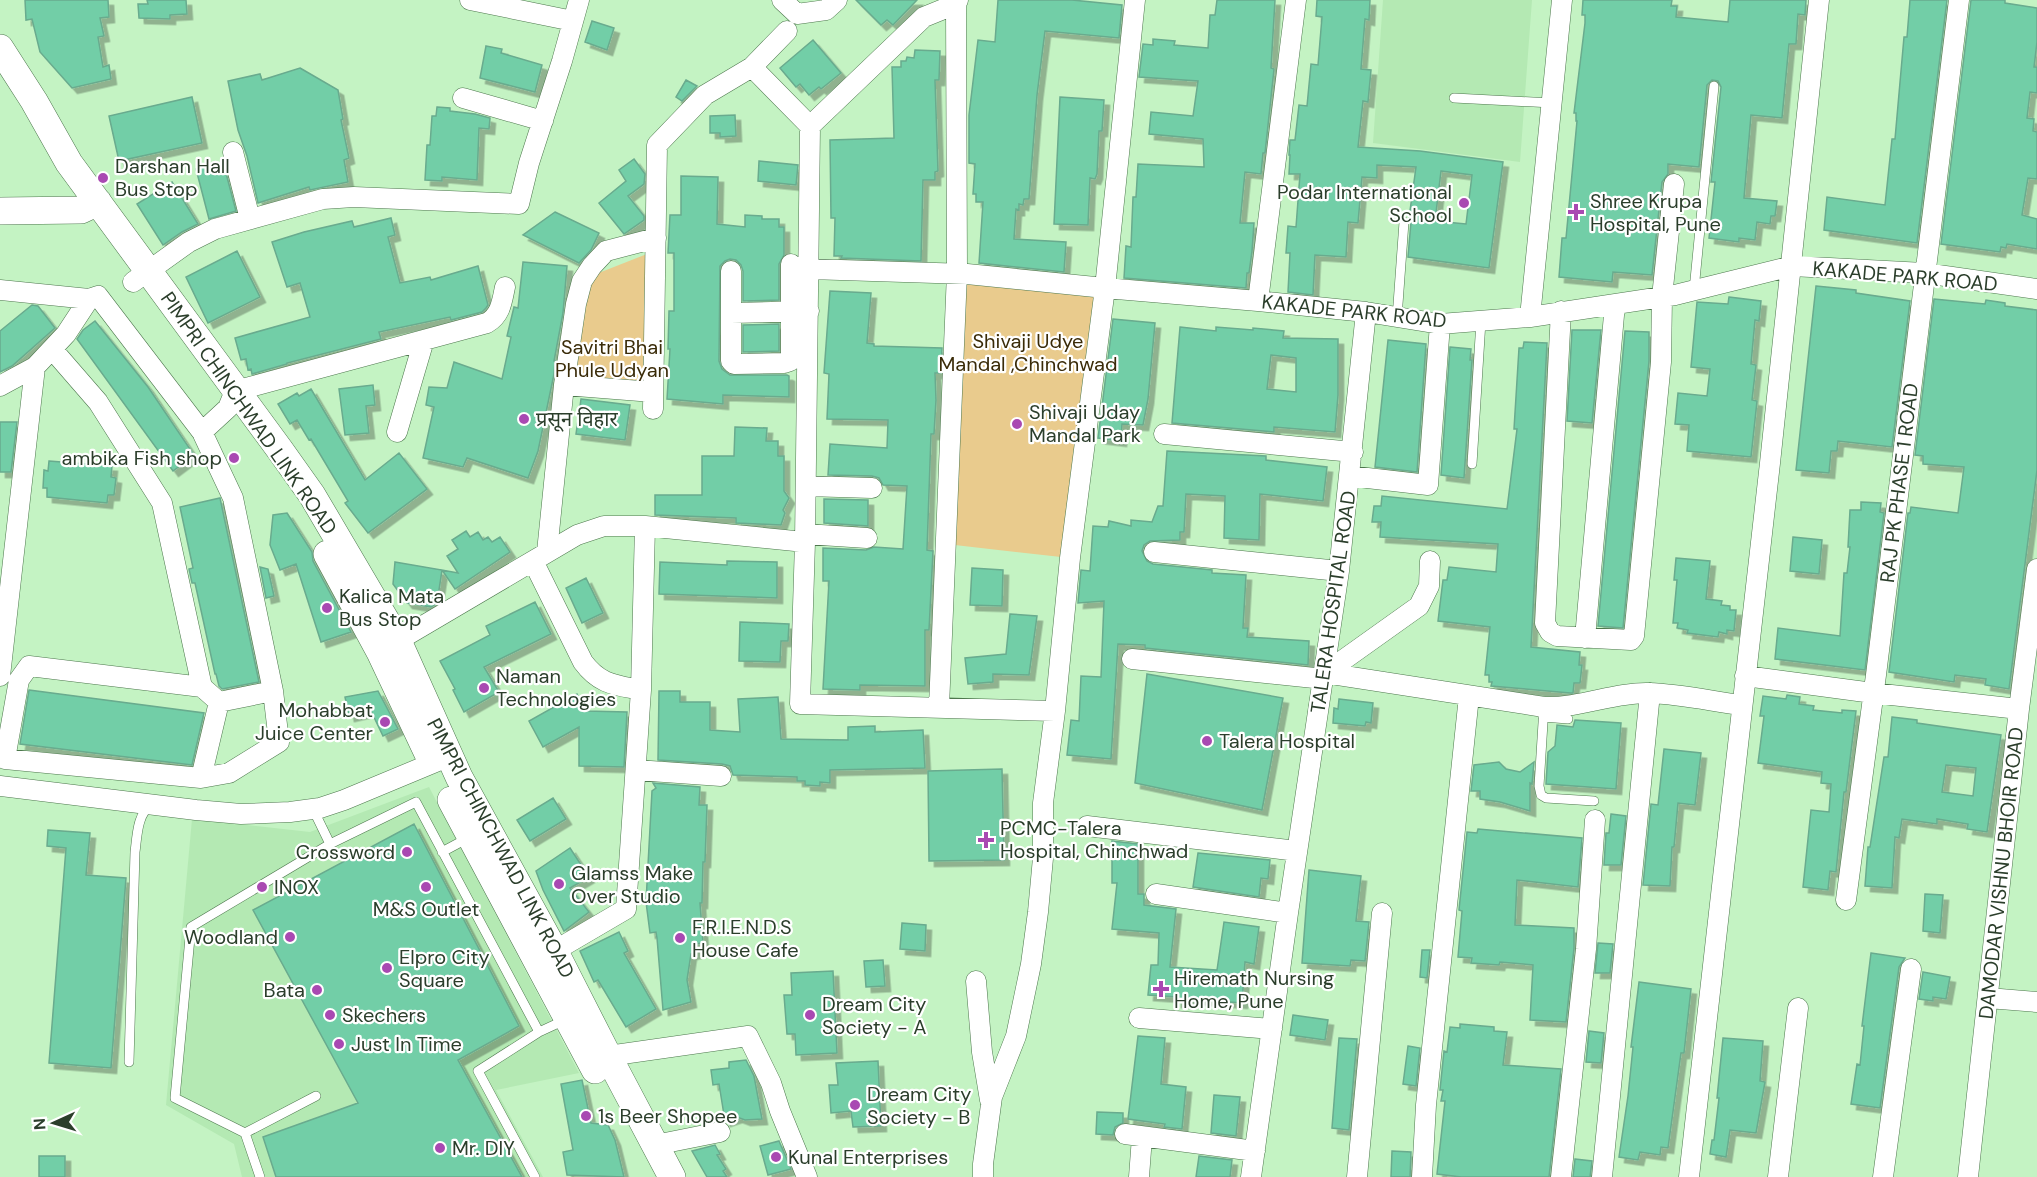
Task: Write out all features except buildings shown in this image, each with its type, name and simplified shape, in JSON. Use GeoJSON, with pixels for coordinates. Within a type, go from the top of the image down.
{"type":"FeatureCollection","features":[{"type":"Feature","properties":{"kind":"main road","name":"PIMPRI CHINCHWAD LINK ROAD"},"geometry":{"type":"LineString","coordinates":[[0,48],[34,101],[69,163],[89,206]]}},
{"type":"Feature","properties":{"kind":"main road","name":"PIMPRI CHINCHWAD LINK ROAD"},"geometry":{"type":"LineString","coordinates":[[0,82],[53,173],[89,206],[232,399],[312,495],[389,647],[441,760],[545,956],[567,1019],[653,1177]]}},
{"type":"Feature","properties":{"kind":"main road"},"geometry":{"type":"LineString","coordinates":[[0,211],[89,206]]}},
{"type":"Feature","properties":{"kind":"main road","name":"PIMPRI CHINCHWAD LINK ROAD"},"geometry":{"type":"LineString","coordinates":[[441,760],[470,836],[608,1056],[672,1177]]}},
{"type":"Feature","properties":{"kind":"street"},"geometry":{"type":"LineString","coordinates":[[470,0],[573,21]]}},
{"type":"Feature","properties":{"kind":"street"},"geometry":{"type":"LineString","coordinates":[[141,277],[189,242],[215,229],[323,200],[354,197],[519,204],[579,0]]}},
{"type":"Feature","properties":{"kind":"street"},"geometry":{"type":"LineString","coordinates":[[782,0],[797,14],[826,10],[837,0]]}},
{"type":"Feature","properties":{"kind":"street"},"geometry":{"type":"LineString","coordinates":[[983,1177],[992,1097],[1016,1036],[1031,964],[1038,912],[1042,869],[1043,804],[1070,558],[1104,288],[1135,0]]}},
{"type":"Feature","properties":{"kind":"street"},"geometry":{"type":"LineString","coordinates":[[1258,301],[1296,0]]}},
{"type":"Feature","properties":{"kind":"street"},"geometry":{"type":"LineString","coordinates":[[1530,317],[1562,0]]}},
{"type":"Feature","properties":{"kind":"street"},"geometry":{"type":"LineString","coordinates":[[1689,1177],[1792,266],[1819,0]]}},
{"type":"Feature","properties":{"kind":"street","name":"RAJ PK PHASE 1 ROAD"},"geometry":{"type":"LineString","coordinates":[[1846,900],[1959,0]]}},
{"type":"Feature","properties":{"kind":"street"},"geometry":{"type":"LineString","coordinates":[[939,706],[957,273],[957,2],[924,17],[810,126],[799,311],[806,486],[800,704],[939,706],[1055,711]]}},
{"type":"Feature","properties":{"kind":"street"},"geometry":{"type":"LineString","coordinates":[[564,385],[653,401],[657,145],[705,95],[752,67],[787,31]]}},
{"type":"Feature","properties":{"kind":"street"},"geometry":{"type":"LineString","coordinates":[[752,67],[810,126]]}},
{"type":"Feature","properties":{"kind":"street"},"geometry":{"type":"LineString","coordinates":[[464,98],[543,122]]}},
{"type":"Feature","properties":{"kind":"street"},"geometry":{"type":"LineString","coordinates":[[233,152],[250,219]]}},
{"type":"Feature","properties":{"kind":"street"},"geometry":{"type":"LineString","coordinates":[[1561,311],[1545,623],[1552,635],[1631,640],[1634,636],[1661,362],[1662,297],[1674,184]]}},
{"type":"Feature","properties":{"kind":"street"},"geometry":{"type":"LineString","coordinates":[[642,690],[609,683],[593,675],[583,662],[540,556],[576,304],[582,281],[606,250],[656,238]]}},
{"type":"Feature","properties":{"kind":"street","name":"KAKADE PARK ROAD"},"geometry":{"type":"LineString","coordinates":[[800,267],[957,273],[1366,312],[1440,324],[1530,317],[1662,297],[1792,266],[1924,273],[2037,289]]}},
{"type":"Feature","properties":{"kind":"street"},"geometry":{"type":"LineString","coordinates":[[731,271],[730,358],[734,364],[789,362],[799,311]]}},
{"type":"Feature","properties":{"kind":"street"},"geometry":{"type":"LineString","coordinates":[[201,432],[232,399],[487,323],[499,311],[505,287]]}},
{"type":"Feature","properties":{"kind":"street"},"geometry":{"type":"LineString","coordinates":[[0,290],[89,299],[98,296],[201,432],[233,498],[273,691],[279,742],[229,773],[201,778],[3,759],[19,680],[29,666],[202,687],[219,702]]}},
{"type":"Feature","properties":{"kind":"street"},"geometry":{"type":"LineString","coordinates":[[0,386],[35,368],[66,334],[89,299]]}},
{"type":"Feature","properties":{"kind":"street"},"geometry":{"type":"LineString","coordinates":[[1585,638],[1615,304]]}},
{"type":"Feature","properties":{"kind":"street"},"geometry":{"type":"LineString","coordinates":[[731,313],[799,311]]}},
{"type":"Feature","properties":{"kind":"street","name":"TALERA HOSPITAL ROAD"},"geometry":{"type":"LineString","coordinates":[[1251,1177],[1339,571],[1366,312]]}},
{"type":"Feature","properties":{"kind":"street"},"geometry":{"type":"LineString","coordinates":[[1350,476],[1428,485],[1440,324]]}},
{"type":"Feature","properties":{"kind":"street"},"geometry":{"type":"LineString","coordinates":[[397,432],[424,340]]}},
{"type":"Feature","properties":{"kind":"street"},"geometry":{"type":"LineString","coordinates":[[52,350],[98,402],[162,503],[202,687]]}},
{"type":"Feature","properties":{"kind":"street"},"geometry":{"type":"LineString","coordinates":[[0,676],[35,368]]}},
{"type":"Feature","properties":{"kind":"street"},"geometry":{"type":"LineString","coordinates":[[1164,434],[1353,452]]}},
{"type":"Feature","properties":{"kind":"street"},"geometry":{"type":"LineString","coordinates":[[806,486],[872,488]]}},
{"type":"Feature","properties":{"kind":"street"},"geometry":{"type":"LineString","coordinates":[[389,647],[577,535],[604,526],[645,526],[805,538],[867,538]]}},
{"type":"Feature","properties":{"kind":"street"},"geometry":{"type":"LineString","coordinates":[[545,956],[626,909],[642,690],[645,526]]}},
{"type":"Feature","properties":{"kind":"street"},"geometry":{"type":"LineString","coordinates":[[1154,552],[1339,571]]}},
{"type":"Feature","properties":{"kind":"street"},"geometry":{"type":"LineString","coordinates":[[1324,676],[1419,606],[1429,586],[1430,561]]}},
{"type":"Feature","properties":{"kind":"street","name":"DAMODAR VISHNU BHOIR ROAD"},"geometry":{"type":"LineString","coordinates":[[1968,1177],[2019,709],[2037,569]]}},
{"type":"Feature","properties":{"kind":"street"},"geometry":{"type":"LineString","coordinates":[[1132,659],[1324,676],[1469,696],[1544,712],[1632,694],[1650,693],[1741,705]]}},
{"type":"Feature","properties":{"kind":"street"},"geometry":{"type":"LineString","coordinates":[[1745,676],[2019,709]]}},
{"type":"Feature","properties":{"kind":"street"},"geometry":{"type":"LineString","coordinates":[[219,702],[273,691]]}},
{"type":"Feature","properties":{"kind":"street"},"geometry":{"type":"LineString","coordinates":[[1602,1177],[1650,693]]}},
{"type":"Feature","properties":{"kind":"street"},"geometry":{"type":"LineString","coordinates":[[1422,1177],[1426,1105],[1469,696]]}},
{"type":"Feature","properties":{"kind":"street"},"geometry":{"type":"LineString","coordinates":[[201,778],[219,702]]}},
{"type":"Feature","properties":{"kind":"street"},"geometry":{"type":"LineString","coordinates":[[0,786],[241,814],[290,812],[313,809],[344,800],[441,760]]}},
{"type":"Feature","properties":{"kind":"street"},"geometry":{"type":"LineString","coordinates":[[636,770],[721,776]]}},
{"type":"Feature","properties":{"kind":"street"},"geometry":{"type":"LineString","coordinates":[[1561,1177],[1586,949],[1594,811]]}},
{"type":"Feature","properties":{"kind":"street"},"geometry":{"type":"LineString","coordinates":[[1087,826],[1297,851]]}},
{"type":"Feature","properties":{"kind":"street"},"geometry":{"type":"LineString","coordinates":[[1156,894],[1288,913]]}},
{"type":"Feature","properties":{"kind":"street"},"geometry":{"type":"LineString","coordinates":[[1357,1177],[1382,913]]}},
{"type":"Feature","properties":{"kind":"street"},"geometry":{"type":"LineString","coordinates":[[1883,1177],[1911,969]]}},
{"type":"Feature","properties":{"kind":"street"},"geometry":{"type":"LineString","coordinates":[[976,981],[982,1052],[991,1106]]}},
{"type":"Feature","properties":{"kind":"street"},"geometry":{"type":"LineString","coordinates":[[1988,998],[2037,1002]]}},
{"type":"Feature","properties":{"kind":"street"},"geometry":{"type":"LineString","coordinates":[[1778,1177],[1798,1008]]}},
{"type":"Feature","properties":{"kind":"street"},"geometry":{"type":"LineString","coordinates":[[1139,1018],[1272,1029]]}},
{"type":"Feature","properties":{"kind":"street"},"geometry":{"type":"LineString","coordinates":[[608,1056],[748,1036],[771,1083],[807,1177]]}},
{"type":"Feature","properties":{"kind":"street"},"geometry":{"type":"LineString","coordinates":[[655,1145],[720,1132]]}},
{"type":"Feature","properties":{"kind":"street"},"geometry":{"type":"LineString","coordinates":[[1140,1177],[1133,1135],[1255,1151]]}},
{"type":"Feature","properties":{"kind":"lane"},"geometry":{"type":"LineString","coordinates":[[1694,290],[1714,86]]}},
{"type":"Feature","properties":{"kind":"lane"},"geometry":{"type":"LineString","coordinates":[[1454,98],[1552,103]]}},
{"type":"Feature","properties":{"kind":"lane"},"geometry":{"type":"LineString","coordinates":[[1397,318],[1404,222]]}},
{"type":"Feature","properties":{"kind":"lane"},"geometry":{"type":"LineString","coordinates":[[1472,464],[1481,321]]}},
{"type":"Feature","properties":{"kind":"lane"},"geometry":{"type":"LineString","coordinates":[[1568,719],[1544,712],[1539,786],[1541,795],[1594,811]]}},
{"type":"Feature","properties":{"kind":"lane"},"geometry":{"type":"LineString","coordinates":[[260,1177],[245,1133],[175,1098],[191,927],[330,844],[416,802],[539,1032]]}},
{"type":"Feature","properties":{"kind":"lane"},"geometry":{"type":"LineString","coordinates":[[129,1062],[135,852],[139,826],[147,807],[153,804]]}},
{"type":"Feature","properties":{"kind":"lane"},"geometry":{"type":"LineString","coordinates":[[313,809],[330,844]]}},
{"type":"Feature","properties":{"kind":"lane"},"geometry":{"type":"LineString","coordinates":[[442,852],[470,836]]}},
{"type":"Feature","properties":{"kind":"lane"},"geometry":{"type":"LineString","coordinates":[[535,1177],[478,1071],[539,1032],[567,1019]]}},
{"type":"Feature","properties":{"kind":"lane"},"geometry":{"type":"LineString","coordinates":[[245,1133],[316,1096]]}},
{"type":"Feature","properties":{"kind":"path"},"geometry":{"type":"LineString","coordinates":[[1717,456],[1770,463]]}},
{"type":"Feature","properties":{"kind":"shaded area"},"geometry":{"type":"Polygon","coordinates":[[[1383,0],[1532,0],[1520,162],[1373,143],[1383,0]]]}},
{"type":"Feature","properties":{"kind":"shaded area"},"geometry":{"type":"Polygon","coordinates":[[[429,787],[579,1073],[496,1090],[543,1177],[242,1177],[234,1144],[166,1105],[192,819],[310,832],[429,787]]]}},
{"type":"Feature","properties":{"kind":"green space","name":"Savitri Bhai Phule Udyan"},"geometry":{"type":"Polygon","coordinates":[[[652,252],[647,398],[575,380],[574,361],[591,276],[652,252]]]}},
{"type":"Feature","properties":{"kind":"green space","name":"Shivaji Udye Mandal ,Chinchwad"},"geometry":{"type":"Polygon","coordinates":[[[967,274],[1105,288],[1070,558],[946,544],[967,274]]]}},
{"type":"Feature","properties":{"kind":"place","name":"Darshan Hall Bus Stop"},"geometry":{"type":"Point","coordinates":[103,178]}},
{"type":"Feature","properties":{"kind":"place","name":"Podar International School"},"geometry":{"type":"Point","coordinates":[1464,203]}},
{"type":"Feature","properties":{"kind":"place","name":"Shree Krupa Hospital, Pune"},"geometry":{"type":"Point","coordinates":[1576,212]}},
{"type":"Feature","properties":{"kind":"place","name":"प्रसून विहार"},"geometry":{"type":"Point","coordinates":[524,419]}},
{"type":"Feature","properties":{"kind":"place","name":"Shivaji Uday Mandal Park"},"geometry":{"type":"Point","coordinates":[1017,424]}},
{"type":"Feature","properties":{"kind":"place","name":"ambika Fish shop"},"geometry":{"type":"Point","coordinates":[234,458]}},
{"type":"Feature","properties":{"kind":"place","name":"Kalica Mata Bus Stop"},"geometry":{"type":"Point","coordinates":[327,608]}},
{"type":"Feature","properties":{"kind":"place","name":"Naman Technologies"},"geometry":{"type":"Point","coordinates":[484,688]}},
{"type":"Feature","properties":{"kind":"place","name":"Mohabbat Juice Center"},"geometry":{"type":"Point","coordinates":[385,722]}},
{"type":"Feature","properties":{"kind":"place","name":"Talera Hospital"},"geometry":{"type":"Point","coordinates":[1207,741]}},
{"type":"Feature","properties":{"kind":"place","name":"PCMC-Talera Hospital, Chinchwad"},"geometry":{"type":"Point","coordinates":[986,840]}},
{"type":"Feature","properties":{"kind":"place","name":"Crossword"},"geometry":{"type":"Point","coordinates":[407,852]}},
{"type":"Feature","properties":{"kind":"place","name":"Glamss Make Over Studio"},"geometry":{"type":"Point","coordinates":[559,884]}},
{"type":"Feature","properties":{"kind":"place","name":"INOX"},"geometry":{"type":"Point","coordinates":[262,887]}},
{"type":"Feature","properties":{"kind":"place","name":"M&S Outlet"},"geometry":{"type":"Point","coordinates":[426,887]}},
{"type":"Feature","properties":{"kind":"place","name":"Woodland"},"geometry":{"type":"Point","coordinates":[290,937]}},
{"type":"Feature","properties":{"kind":"place","name":"F.R.I.E.N.D.S House Cafe"},"geometry":{"type":"Point","coordinates":[680,938]}},
{"type":"Feature","properties":{"kind":"place","name":"Elpro City Square"},"geometry":{"type":"Point","coordinates":[387,968]}},
{"type":"Feature","properties":{"kind":"place","name":"Hiremath Nursing Home, Pune"},"geometry":{"type":"Point","coordinates":[1161,989]}},
{"type":"Feature","properties":{"kind":"place","name":"Bata"},"geometry":{"type":"Point","coordinates":[317,990]}},
{"type":"Feature","properties":{"kind":"place","name":"Skechers"},"geometry":{"type":"Point","coordinates":[330,1015]}},
{"type":"Feature","properties":{"kind":"place","name":"Dream City Society - A"},"geometry":{"type":"Point","coordinates":[810,1015]}},
{"type":"Feature","properties":{"kind":"place","name":"Just In Time"},"geometry":{"type":"Point","coordinates":[339,1044]}},
{"type":"Feature","properties":{"kind":"place","name":"Dream City Society - B"},"geometry":{"type":"Point","coordinates":[855,1105]}},
{"type":"Feature","properties":{"kind":"place","name":"1s Beer Shopee"},"geometry":{"type":"Point","coordinates":[586,1116]}},
{"type":"Feature","properties":{"kind":"place","name":"Mr. DIY"},"geometry":{"type":"Point","coordinates":[440,1148]}},
{"type":"Feature","properties":{"kind":"place","name":"Kunal Enterprises"},"geometry":{"type":"Point","coordinates":[776,1157]}}]}
